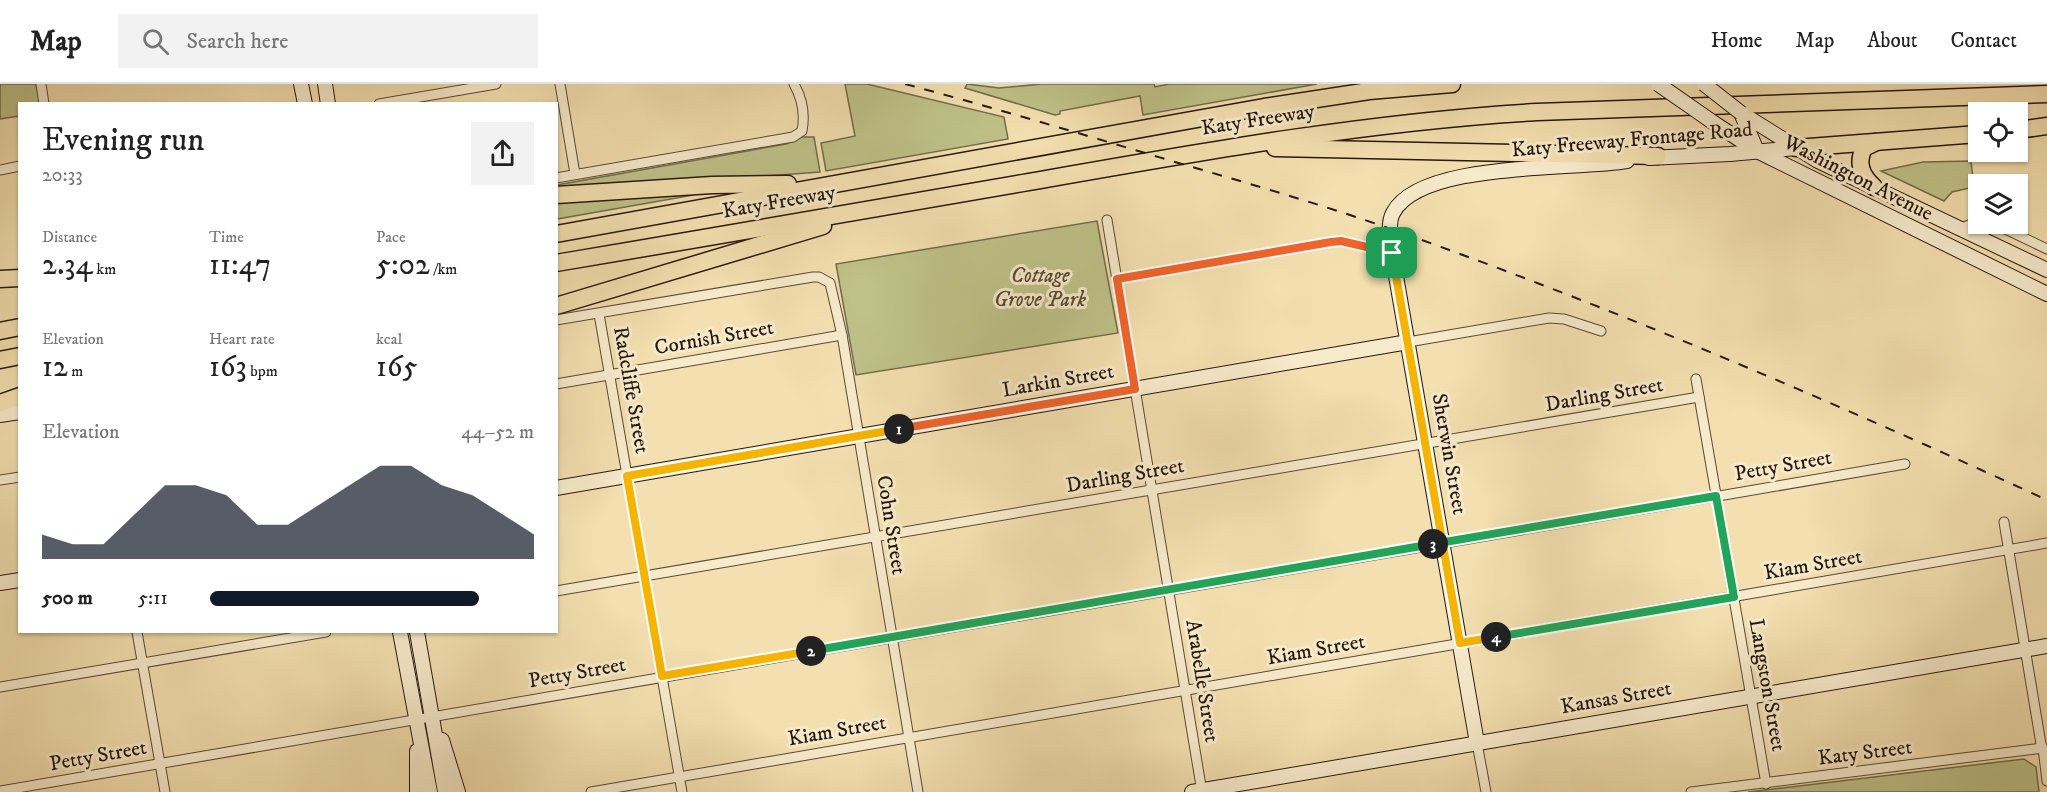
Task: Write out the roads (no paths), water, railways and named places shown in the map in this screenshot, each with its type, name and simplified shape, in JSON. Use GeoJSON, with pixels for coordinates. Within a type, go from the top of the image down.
{"type":"FeatureCollection","features":[{"type":"Feature","properties":{"kind":"highway"},"geometry":{"type":"LineString","coordinates":[[1263,107],[1345,84]]}},
{"type":"Feature","properties":{"kind":"highway","name":"Katy Freeway"},"geometry":{"type":"LineString","coordinates":[[558,234],[1263,107],[1369,91],[1452,84]]}},
{"type":"Feature","properties":{"kind":"highway","name":"Katy Freeway"},"geometry":{"type":"LineString","coordinates":[[558,263],[1232,146],[1360,127],[1466,116],[2047,93]]}},
{"type":"Feature","properties":{"kind":"highway"},"geometry":{"type":"LineString","coordinates":[[2028,129],[2047,126]]}},
{"type":"Feature","properties":{"kind":"highway"},"geometry":{"type":"LineString","coordinates":[[1797,148],[1968,135]]}},
{"type":"Feature","properties":{"kind":"highway"},"geometry":{"type":"LineString","coordinates":[[1874,187],[1865,179],[1861,171],[1860,160],[1864,148],[1876,142]]}},
{"type":"Feature","properties":{"kind":"highway"},"geometry":{"type":"LineString","coordinates":[[1232,146],[1658,156]]}},
{"type":"Feature","properties":{"kind":"highway"},"geometry":{"type":"LineString","coordinates":[[558,195],[712,186],[840,184]]}},
{"type":"Feature","properties":{"kind":"highway"},"geometry":{"type":"LineString","coordinates":[[558,305],[886,207]]}},
{"type":"Feature","properties":{"kind":"highway"},"geometry":{"type":"LineString","coordinates":[[0,279],[18,278]]}},
{"type":"Feature","properties":{"kind":"highway"},"geometry":{"type":"LineString","coordinates":[[0,331],[18,327]]}},
{"type":"Feature","properties":{"kind":"highway"},"geometry":{"type":"LineString","coordinates":[[0,360],[18,356]]}},
{"type":"Feature","properties":{"kind":"highway"},"geometry":{"type":"LineString","coordinates":[[0,403],[18,397]]}},
{"type":"Feature","properties":{"kind":"street"},"geometry":{"type":"LineString","coordinates":[[41,84],[44,102]]}},
{"type":"Feature","properties":{"kind":"street"},"geometry":{"type":"LineString","coordinates":[[301,84],[305,102]]}},
{"type":"Feature","properties":{"kind":"street"},"geometry":{"type":"LineString","coordinates":[[325,84],[328,102]]}},
{"type":"Feature","properties":{"kind":"street"},"geometry":{"type":"LineString","coordinates":[[391,102],[496,84]]}},
{"type":"Feature","properties":{"kind":"street"},"geometry":{"type":"LineString","coordinates":[[560,84],[575,174]]}},
{"type":"Feature","properties":{"kind":"street"},"geometry":{"type":"LineString","coordinates":[[558,178],[788,139],[799,134],[804,119],[799,93],[794,84]]}},
{"type":"Feature","properties":{"kind":"street","name":"Washington Avenue"},"geometry":{"type":"LineString","coordinates":[[1658,84],[1750,143],[1989,267],[2047,294]]}},
{"type":"Feature","properties":{"kind":"street","name":"Washington Avenue"},"geometry":{"type":"LineString","coordinates":[[1704,84],[1741,113],[1818,161],[2047,270]]}},
{"type":"Feature","properties":{"kind":"street"},"geometry":{"type":"LineString","coordinates":[[1741,113],[1750,143]]}},
{"type":"Feature","properties":{"kind":"street","name":"Katy Freeway Frontage Road"},"geometry":{"type":"LineString","coordinates":[[1472,174],[1620,162],[1658,156],[1730,154],[1750,143],[1797,148]]}},
{"type":"Feature","properties":{"kind":"street"},"geometry":{"type":"LineString","coordinates":[[0,170],[18,166]]}},
{"type":"Feature","properties":{"kind":"street","name":"Sherwin Street"},"geometry":{"type":"LineString","coordinates":[[1472,174],[1420,188],[1401,201],[1391,215],[1390,222],[1392,253],[1486,792]]}},
{"type":"Feature","properties":{"kind":"street","name":"Arabelle Street"},"geometry":{"type":"LineString","coordinates":[[1107,220],[1185,691],[1199,791]]}},
{"type":"Feature","properties":{"kind":"street"},"geometry":{"type":"LineString","coordinates":[[1962,228],[1968,225]]}},
{"type":"Feature","properties":{"kind":"street"},"geometry":{"type":"LineString","coordinates":[[2016,234],[2047,249]]}},
{"type":"Feature","properties":{"kind":"street"},"geometry":{"type":"LineString","coordinates":[[1117,279],[1341,241],[1392,253]]}},
{"type":"Feature","properties":{"kind":"street"},"geometry":{"type":"LineString","coordinates":[[1989,267],[1997,255],[2008,252]]}},
{"type":"Feature","properties":{"kind":"street"},"geometry":{"type":"LineString","coordinates":[[0,274],[18,271]]}},
{"type":"Feature","properties":{"kind":"street","name":"Cohn Street"},"geometry":{"type":"LineString","coordinates":[[599,314],[813,277],[827,281],[833,290],[842,335],[918,792]]}},
{"type":"Feature","properties":{"kind":"street"},"geometry":{"type":"LineString","coordinates":[[558,320],[599,314]]}},
{"type":"Feature","properties":{"kind":"street","name":"Radcliffe Street"},"geometry":{"type":"LineString","coordinates":[[599,314],[682,792]]}},
{"type":"Feature","properties":{"kind":"street","name":"Larkin Street"},"geometry":{"type":"LineString","coordinates":[[558,488],[1549,318],[1564,319],[1601,331]]}},
{"type":"Feature","properties":{"kind":"street","name":"Cornish Street"},"geometry":{"type":"LineString","coordinates":[[558,384],[842,335]]}},
{"type":"Feature","properties":{"kind":"street","name":"Langston Street"},"geometry":{"type":"LineString","coordinates":[[1696,379],[1766,784]]}},
{"type":"Feature","properties":{"kind":"street","name":"Darling Street"},"geometry":{"type":"LineString","coordinates":[[558,591],[1699,397]]}},
{"type":"Feature","properties":{"kind":"street"},"geometry":{"type":"LineString","coordinates":[[0,415],[18,412]]}},
{"type":"Feature","properties":{"kind":"street","name":"Petty Street"},"geometry":{"type":"LineString","coordinates":[[0,791],[1905,464]]}},
{"type":"Feature","properties":{"kind":"street"},"geometry":{"type":"LineString","coordinates":[[0,480],[18,477]]}},
{"type":"Feature","properties":{"kind":"street"},"geometry":{"type":"LineString","coordinates":[[2004,522],[2036,713],[2044,745],[2047,781]]}},
{"type":"Feature","properties":{"kind":"street","name":"Kiam Street"},"geometry":{"type":"LineString","coordinates":[[591,792],[2047,543]]}},
{"type":"Feature","properties":{"kind":"street"},"geometry":{"type":"LineString","coordinates":[[0,584],[18,580]]}},
{"type":"Feature","properties":{"kind":"street"},"geometry":{"type":"LineString","coordinates":[[137,633],[165,792]]}},
{"type":"Feature","properties":{"kind":"street"},"geometry":{"type":"LineString","coordinates":[[0,687],[320,633]]}},
{"type":"Feature","properties":{"kind":"street"},"geometry":{"type":"LineString","coordinates":[[400,633],[430,792]]}},
{"type":"Feature","properties":{"kind":"street"},"geometry":{"type":"LineString","coordinates":[[417,633],[445,792]]}},
{"type":"Feature","properties":{"kind":"street","name":"Kansas Street"},"geometry":{"type":"LineString","coordinates":[[1199,791],[2047,646]]}},
{"type":"Feature","properties":{"kind":"street"},"geometry":{"type":"LineString","coordinates":[[2036,713],[2047,712]]}},
{"type":"Feature","properties":{"kind":"street"},"geometry":{"type":"LineString","coordinates":[[432,716],[449,757],[458,792]]}},
{"type":"Feature","properties":{"kind":"street"},"geometry":{"type":"LineString","coordinates":[[416,718],[417,792]]}},
{"type":"Feature","properties":{"kind":"street","name":"Katy Street"},"geometry":{"type":"LineString","coordinates":[[1691,792],[1766,784],[2044,745]]}},
{"type":"Feature","properties":{"kind":"railway"},"geometry":{"type":"LineString","coordinates":[[905,84],[1283,194],[1474,259],[1722,357],[2047,500]]}},
{"type":"Feature","properties":{"kind":"park label","name":"Cottage Grove Park"},"geometry":{"type":"Point","coordinates":[1040,288]}}]}
